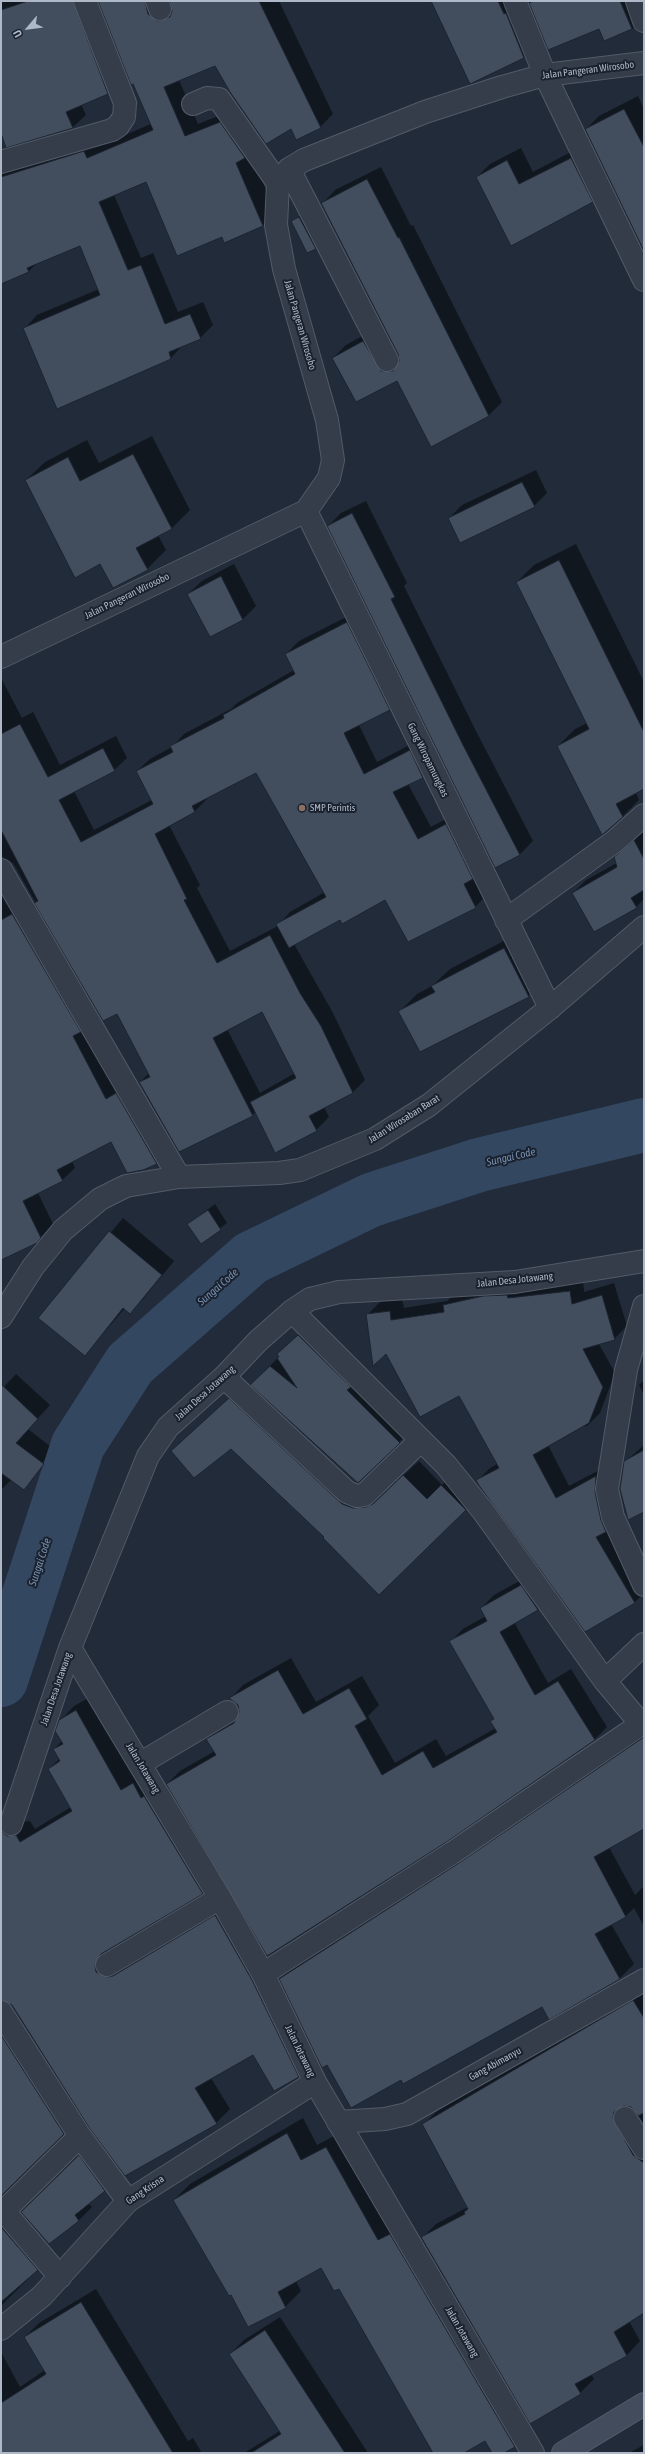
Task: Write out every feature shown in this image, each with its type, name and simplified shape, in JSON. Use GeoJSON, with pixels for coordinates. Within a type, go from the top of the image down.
{"type":"FeatureCollection","features":[{"type":"Feature","properties":{"kind":"main road"},"geometry":{"type":"LineString","coordinates":[[563,2453],[644,2404]]}},
{"type":"Feature","properties":{"kind":"street"},"geometry":{"type":"LineString","coordinates":[[1,162],[112,130],[118,126],[124,117],[125,103],[85,1]]}},
{"type":"Feature","properties":{"kind":"street"},"geometry":{"type":"LineString","coordinates":[[515,1],[545,75],[644,280]]}},
{"type":"Feature","properties":{"kind":"street"},"geometry":{"type":"LineString","coordinates":[[637,1],[644,21]]}},
{"type":"Feature","properties":{"kind":"street","name":"Jalan Pangeran Wirosobo"},"geometry":{"type":"LineString","coordinates":[[1,657],[306,511],[329,478],[333,453],[327,420],[284,269],[276,225],[283,176],[304,160],[425,112],[545,75],[644,63]]}},
{"type":"Feature","properties":{"kind":"street"},"geometry":{"type":"LineString","coordinates":[[193,104],[207,98],[219,99],[283,176],[387,360]]}},
{"type":"Feature","properties":{"kind":"street","name":"Gang Wiropamungkas"},"geometry":{"type":"LineString","coordinates":[[306,511],[550,1008]]}},
{"type":"Feature","properties":{"kind":"street"},"geometry":{"type":"LineString","coordinates":[[506,920],[615,841],[644,815]]}},
{"type":"Feature","properties":{"kind":"street"},"geometry":{"type":"LineString","coordinates":[[1,870],[179,1177]]}},
{"type":"Feature","properties":{"kind":"street","name":"Jalan Wirosaban Barat"},"geometry":{"type":"LineString","coordinates":[[1,1317],[33,1267],[63,1230],[100,1199],[126,1186],[179,1177],[279,1173],[300,1170],[375,1139],[429,1105],[550,1008],[644,926]]}},
{"type":"Feature","properties":{"kind":"street","name":"Jalan Desa Jotawang"},"geometry":{"type":"LineString","coordinates":[[11,1824],[70,1648],[148,1456],[168,1427],[224,1377],[258,1341],[292,1311],[316,1297],[340,1292],[515,1282],[644,1261]]}},
{"type":"Feature","properties":{"kind":"street"},"geometry":{"type":"LineString","coordinates":[[644,1306],[626,1370],[607,1489],[613,1517],[644,1584]]}},
{"type":"Feature","properties":{"kind":"street"},"geometry":{"type":"LineString","coordinates":[[263,1974],[452,1853],[643,1723],[605,1682],[483,1511],[446,1465],[292,1311]]}},
{"type":"Feature","properties":{"kind":"street"},"geometry":{"type":"LineString","coordinates":[[224,1377],[347,1492],[357,1496],[364,1495],[421,1440]]}},
{"type":"Feature","properties":{"kind":"street"},"geometry":{"type":"LineString","coordinates":[[605,1682],[644,1644]]}},
{"type":"Feature","properties":{"kind":"street","name":"Jalan Jotawang"},"geometry":{"type":"LineString","coordinates":[[70,1648],[141,1763],[220,1898],[263,1974],[315,2082],[533,2453]]}},
{"type":"Feature","properties":{"kind":"street"},"geometry":{"type":"LineString","coordinates":[[141,1763],[228,1712]]}},
{"type":"Feature","properties":{"kind":"street"},"geometry":{"type":"LineString","coordinates":[[108,1965],[220,1898]]}},
{"type":"Feature","properties":{"kind":"street","name":"Gang Abimanyu"},"geometry":{"type":"LineString","coordinates":[[338,2122],[385,2119],[407,2114],[644,1980]]}},
{"type":"Feature","properties":{"kind":"street"},"geometry":{"type":"LineString","coordinates":[[1,2012],[80,2136],[128,2201]]}},
{"type":"Feature","properties":{"kind":"street","name":"Gang Krisna"},"geometry":{"type":"LineString","coordinates":[[1,2329],[32,2304],[60,2277],[128,2201],[315,2082]]}},
{"type":"Feature","properties":{"kind":"street"},"geometry":{"type":"LineString","coordinates":[[626,2118],[644,2148]]}},
{"type":"Feature","properties":{"kind":"street"},"geometry":{"type":"LineString","coordinates":[[60,2277],[2,2212],[80,2136]]}},
{"type":"Feature","properties":{"kind":"building"},"geometry":{"type":"Polygon","coordinates":[[[28,1],[73,1],[108,94],[66,112],[73,128],[6,148],[1,133],[1,10],[28,1]]]}},
{"type":"Feature","properties":{"kind":"building"},"geometry":{"type":"Polygon","coordinates":[[[98,1],[145,1],[148,14],[158,21],[170,17],[172,11],[170,1],[259,1],[321,128],[296,140],[291,129],[266,144],[230,92],[215,66],[164,87],[185,136],[220,122],[245,158],[236,163],[263,226],[224,243],[222,237],[177,256],[146,182],[99,202],[128,270],[141,265],[165,324],[190,314],[201,339],[169,352],[171,359],[57,409],[23,328],[100,295],[80,246],[27,268],[29,272],[1,284],[1,177],[84,151],[87,158],[153,130],[133,84],[131,85],[98,1]]]}},
{"type":"Feature","properties":{"kind":"building"},"geometry":{"type":"Polygon","coordinates":[[[431,1],[498,1],[504,14],[506,13],[524,58],[470,84],[431,1]]]}},
{"type":"Feature","properties":{"kind":"building"},"geometry":{"type":"Polygon","coordinates":[[[534,1],[620,1],[632,29],[604,41],[599,29],[548,50],[529,3],[534,1]]]}},
{"type":"Feature","properties":{"kind":"building"},"geometry":{"type":"Polygon","coordinates":[[[624,109],[644,147],[644,251],[585,129],[624,109]]]}},
{"type":"Feature","properties":{"kind":"building"},"geometry":{"type":"Polygon","coordinates":[[[571,158],[593,202],[511,246],[476,177],[507,160],[519,184],[571,158]]]}},
{"type":"Feature","properties":{"kind":"building"},"geometry":{"type":"Polygon","coordinates":[[[367,179],[398,238],[399,237],[489,416],[431,447],[397,381],[356,402],[332,358],[363,341],[381,371],[393,371],[399,361],[398,354],[321,203],[367,179]]]}},
{"type":"Feature","properties":{"kind":"building"},"geometry":{"type":"Polygon","coordinates":[[[299,217],[316,249],[307,253],[291,221],[299,217]]]}},
{"type":"Feature","properties":{"kind":"building"},"geometry":{"type":"Polygon","coordinates":[[[133,454],[172,529],[136,548],[148,570],[113,588],[100,564],[75,578],[25,480],[68,457],[80,481],[133,454]]]}},
{"type":"Feature","properties":{"kind":"building"},"geometry":{"type":"Polygon","coordinates":[[[522,482],[535,507],[460,543],[448,518],[522,482]]]}},
{"type":"Feature","properties":{"kind":"building"},"geometry":{"type":"Polygon","coordinates":[[[352,513],[395,597],[391,599],[463,745],[520,855],[495,868],[327,526],[352,513]]]}},
{"type":"Feature","properties":{"kind":"building"},"geometry":{"type":"Polygon","coordinates":[[[559,560],[644,732],[644,789],[616,804],[623,817],[602,835],[557,746],[589,729],[516,582],[559,560]]]}},
{"type":"Feature","properties":{"kind":"building"},"geometry":{"type":"Polygon","coordinates":[[[221,576],[243,620],[210,637],[187,594],[221,576]]]}},
{"type":"Feature","properties":{"kind":"building"},"geometry":{"type":"Polygon","coordinates":[[[347,622],[390,710],[344,733],[364,774],[410,750],[423,778],[393,792],[418,839],[446,824],[473,879],[464,884],[476,908],[408,942],[385,900],[342,924],[340,920],[289,948],[276,924],[326,897],[256,773],[192,806],[195,812],[155,834],[187,899],[184,900],[217,963],[270,935],[300,993],[321,1026],[353,1093],[309,1116],[317,1131],[275,1153],[250,1102],[296,1078],[262,1012],[213,1038],[253,1116],[179,1152],[139,1082],[150,1077],[117,1014],[103,1021],[34,903],[38,901],[1,830],[1,734],[20,724],[48,777],[103,748],[115,771],[59,800],[81,842],[153,804],[136,771],[173,752],[170,746],[224,718],[223,715],[295,674],[285,654],[347,622]]]}},
{"type":"Feature","properties":{"kind":"building"},"geometry":{"type":"Polygon","coordinates":[[[634,840],[644,859],[644,890],[631,898],[637,908],[594,932],[572,893],[617,867],[614,857],[634,840]]]}},
{"type":"Feature","properties":{"kind":"building"},"geometry":{"type":"Polygon","coordinates":[[[12,914],[81,1032],[73,1036],[106,1099],[116,1093],[157,1164],[143,1170],[127,1173],[111,1142],[57,1170],[63,1181],[23,1201],[41,1238],[37,1243],[1,1260],[1,920],[12,914]]]}},
{"type":"Feature","properties":{"kind":"building"},"geometry":{"type":"Polygon","coordinates":[[[504,948],[529,997],[420,1052],[398,1011],[435,992],[431,986],[504,948]]]}},
{"type":"Feature","properties":{"kind":"building"},"geometry":{"type":"Polygon","coordinates":[[[208,1210],[221,1230],[201,1244],[187,1224],[208,1210]]]}},
{"type":"Feature","properties":{"kind":"building"},"geometry":{"type":"Polygon","coordinates":[[[109,1231],[162,1275],[130,1314],[123,1308],[85,1356],[38,1318],[109,1231]]]}},
{"type":"Feature","properties":{"kind":"building"},"geometry":{"type":"Polygon","coordinates":[[[570,1291],[572,1304],[602,1295],[615,1340],[583,1349],[603,1387],[589,1423],[533,1455],[556,1498],[596,1476],[595,1492],[601,1520],[606,1532],[596,1537],[635,1603],[585,1632],[478,1484],[476,1480],[499,1468],[459,1396],[420,1417],[386,1354],[373,1366],[366,1314],[390,1311],[391,1320],[444,1312],[443,1305],[483,1296],[507,1295],[508,1298],[570,1291]]]}},
{"type":"Feature","properties":{"kind":"building"},"geometry":{"type":"Polygon","coordinates":[[[298,1335],[351,1387],[347,1390],[400,1443],[358,1483],[250,1385],[270,1366],[297,1388],[277,1358],[279,1357],[277,1354],[298,1335]]]}},
{"type":"Feature","properties":{"kind":"building"},"geometry":{"type":"Polygon","coordinates":[[[1,1384],[38,1419],[16,1443],[44,1464],[24,1490],[1,1473],[1,1384]]]}},
{"type":"Feature","properties":{"kind":"building"},"geometry":{"type":"Polygon","coordinates":[[[229,1398],[342,1504],[353,1508],[366,1507],[373,1504],[403,1475],[427,1499],[441,1485],[466,1510],[379,1595],[323,1538],[324,1537],[231,1449],[194,1478],[171,1451],[229,1398]]]}},
{"type":"Feature","properties":{"kind":"building"},"geometry":{"type":"Polygon","coordinates":[[[644,1450],[644,1512],[628,1520],[620,1489],[624,1461],[644,1450]]]}},
{"type":"Feature","properties":{"kind":"building"},"geometry":{"type":"Polygon","coordinates":[[[521,1585],[538,1610],[500,1632],[535,1695],[558,1681],[595,1740],[445,1843],[267,1956],[166,1784],[216,1755],[206,1739],[234,1723],[239,1712],[238,1705],[229,1698],[278,1670],[303,1714],[349,1688],[367,1719],[355,1726],[382,1775],[423,1751],[433,1768],[497,1732],[490,1721],[494,1719],[449,1641],[487,1621],[480,1608],[521,1585]]]}},
{"type":"Feature","properties":{"kind":"building"},"geometry":{"type":"Polygon","coordinates":[[[76,1710],[121,1790],[133,1783],[141,1798],[144,1796],[203,1894],[101,1954],[95,1965],[96,1972],[107,1977],[113,1976],[215,1915],[252,1980],[299,2077],[274,2091],[253,2055],[195,2088],[217,2124],[125,2176],[90,2129],[12,2005],[1,2000],[1,1831],[7,1836],[16,1835],[20,1842],[72,1811],[48,1769],[60,1761],[53,1749],[63,1744],[55,1731],[59,1720],[76,1710]]]}},
{"type":"Feature","properties":{"kind":"building"},"geometry":{"type":"Polygon","coordinates":[[[644,1737],[644,1829],[594,1857],[626,1917],[595,1934],[620,1979],[549,2020],[542,2007],[403,2084],[401,2080],[351,2108],[327,2065],[322,2068],[279,1979],[459,1863],[644,1737]]]}},
{"type":"Feature","properties":{"kind":"building"},"geometry":{"type":"Polygon","coordinates":[[[633,2000],[644,2018],[644,2113],[638,2116],[631,2107],[624,2106],[614,2112],[613,2118],[633,2155],[644,2163],[644,2313],[614,2332],[627,2356],[575,2384],[581,2394],[530,2424],[421,2237],[465,2214],[464,2212],[468,2209],[422,2124],[633,2000]]]}},
{"type":"Feature","properties":{"kind":"building"},"geometry":{"type":"Polygon","coordinates":[[[1,2035],[64,2134],[1,2196],[1,2035]]]}},
{"type":"Feature","properties":{"kind":"building"},"geometry":{"type":"Polygon","coordinates":[[[287,2133],[301,2160],[326,2147],[378,2240],[390,2234],[515,2447],[504,2453],[492,2453],[485,2441],[464,2453],[433,2453],[339,2289],[334,2291],[321,2268],[278,2292],[286,2308],[248,2327],[231,2295],[229,2296],[173,2200],[287,2133]]]}},
{"type":"Feature","properties":{"kind":"building"},"geometry":{"type":"Polygon","coordinates":[[[79,2155],[105,2191],[75,2215],[79,2221],[49,2244],[21,2212],[79,2155]]]}},
{"type":"Feature","properties":{"kind":"building"},"geometry":{"type":"Polygon","coordinates":[[[1,2227],[38,2270],[1,2302],[1,2227]]]}},
{"type":"Feature","properties":{"kind":"building"},"geometry":{"type":"Polygon","coordinates":[[[81,2302],[173,2453],[1,2453],[1,2403],[46,2374],[24,2337],[81,2302]]]}},
{"type":"Feature","properties":{"kind":"building"},"geometry":{"type":"Polygon","coordinates":[[[265,2330],[345,2453],[251,2453],[281,2434],[229,2354],[265,2330]]]}},
{"type":"Feature","properties":{"kind":"waterway","name":"Sungai Code"},"geometry":{"type":"LineString","coordinates":[[1,1680],[78,1445],[130,1364],[251,1258],[371,1200],[479,1165],[644,1125]]}},
{"type":"Feature","properties":{"kind":"place","name":"SMP Perintis"},"geometry":{"type":"Point","coordinates":[302,808]}}]}
